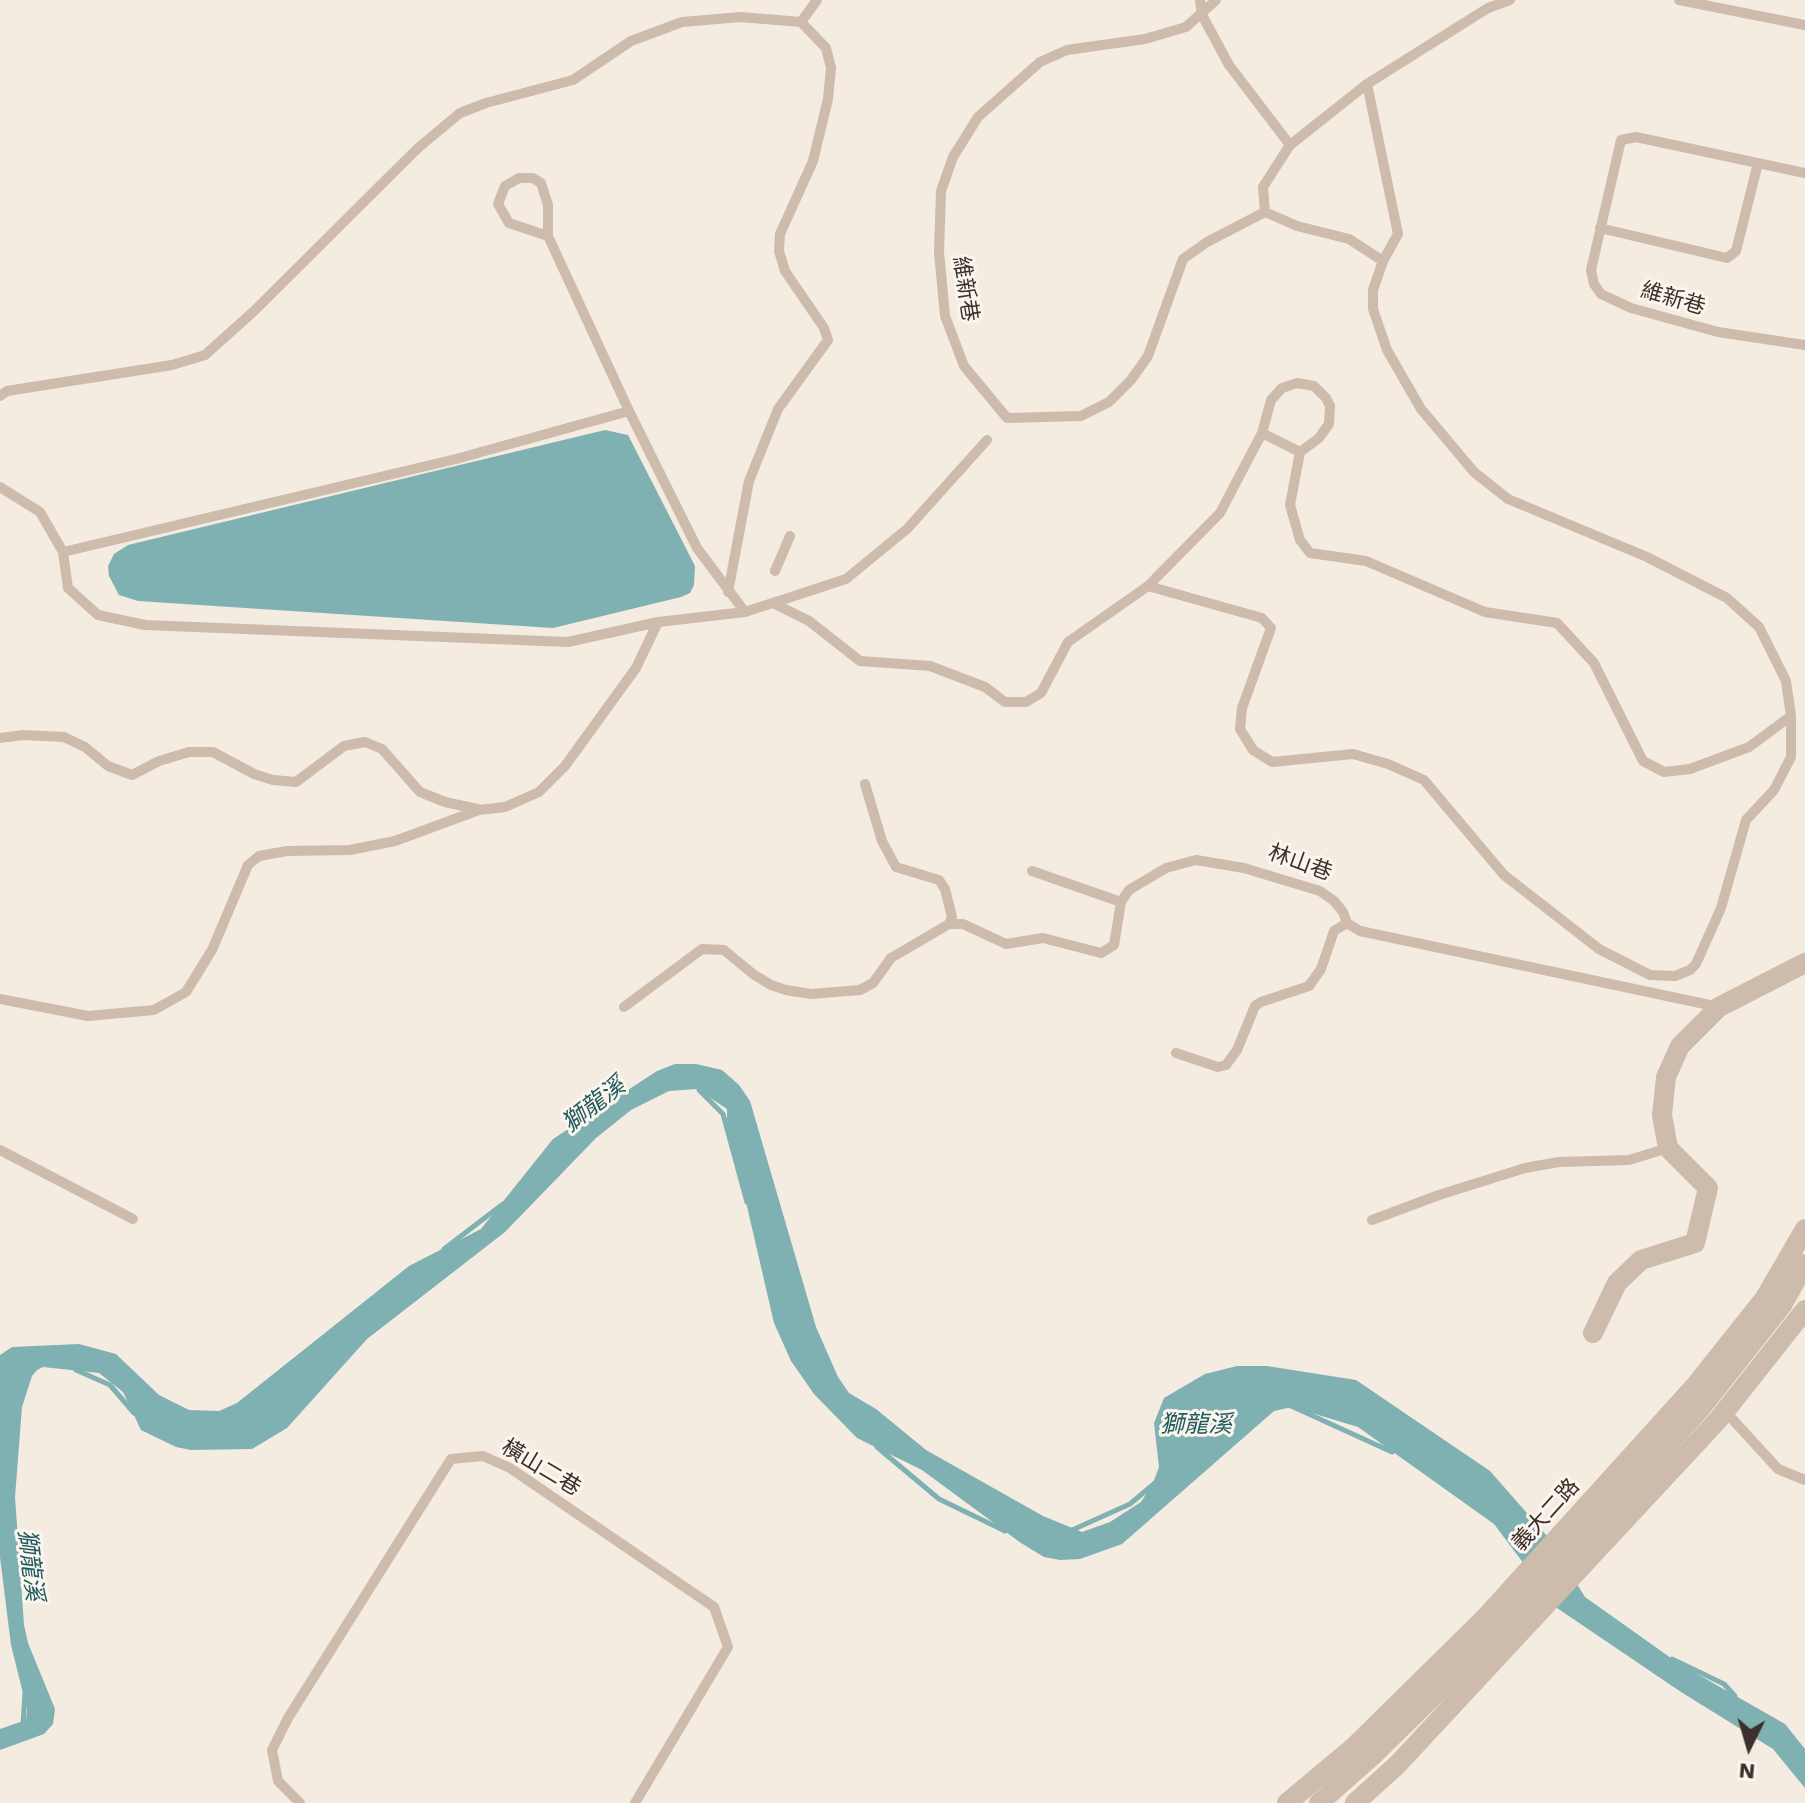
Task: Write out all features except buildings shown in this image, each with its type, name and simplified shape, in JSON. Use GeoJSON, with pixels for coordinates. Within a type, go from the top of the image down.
{"type":"FeatureCollection","features":[{"type":"Feature","properties":{"kind":"street"},"geometry":{"type":"LineString","coordinates":[[1593,1333],[1617,1283],[1641,1260],[1695,1243],[1708,1188],[1668,1148],[1662,1115],[1666,1077],[1680,1046],[1719,1007],[1805,963]]}},
{"type":"Feature","properties":{"kind":"street","name":"義大二路"},"geometry":{"type":"LineString","coordinates":[[1696,1398],[1765,1298],[1805,1229]]}},
{"type":"Feature","properties":{"kind":"street","name":"義大二路"},"geometry":{"type":"LineString","coordinates":[[1355,1803],[1397,1765],[1498,1632],[1696,1398],[1782,1305],[1805,1264]]}},
{"type":"Feature","properties":{"kind":"street","name":"義大二路"},"geometry":{"type":"LineString","coordinates":[[1319,1803],[1371,1757],[1722,1416],[1805,1310]]}},
{"type":"Feature","properties":{"kind":"street","name":"義大二路"},"geometry":{"type":"LineString","coordinates":[[1287,1803],[1498,1632]]}},
{"type":"Feature","properties":{"kind":"lane"},"geometry":{"type":"LineString","coordinates":[[801,22],[817,0]]}},
{"type":"Feature","properties":{"kind":"lane"},"geometry":{"type":"LineString","coordinates":[[1200,0],[1202,15],[1229,65],[1290,145]]}},
{"type":"Feature","properties":{"kind":"lane","name":"維新巷"},"geometry":{"type":"LineString","coordinates":[[1216,0],[1186,27],[1145,39],[1067,50],[1040,62],[978,117],[953,157],[941,191],[939,252],[945,316],[964,366],[1007,418],[1081,416],[1109,402],[1131,380],[1148,356],[1183,259],[1207,242],[1265,212]]}},
{"type":"Feature","properties":{"kind":"lane"},"geometry":{"type":"LineString","coordinates":[[1383,261],[1349,239],[1297,226],[1265,212],[1263,187],[1290,145],[1367,84],[1488,8],[1510,0]]}},
{"type":"Feature","properties":{"kind":"lane"},"geometry":{"type":"LineString","coordinates":[[1679,0],[1805,25]]}},
{"type":"Feature","properties":{"kind":"lane"},"geometry":{"type":"LineString","coordinates":[[0,396],[7,391],[172,365],[205,355],[253,312],[418,148],[460,113],[573,80],[631,41],[682,22],[740,17],[801,22],[826,48],[831,68],[828,99],[813,161],[780,234],[779,251],[785,271],[824,328],[828,340],[778,409],[749,481],[728,592]]}},
{"type":"Feature","properties":{"kind":"lane"},"geometry":{"type":"LineString","coordinates":[[1148,586],[1262,618],[1271,628],[1242,708],[1240,729],[1253,750],[1272,762],[1353,754],[1388,764],[1424,780],[1504,875],[1599,949],[1650,975],[1675,976],[1696,964],[1721,908],[1746,820],[1774,790],[1791,757],[1791,716],[1786,681],[1759,627],[1727,598],[1647,557],[1508,499],[1474,472],[1421,409],[1387,350],[1373,309],[1373,290],[1383,261],[1398,234],[1367,84]]}},
{"type":"Feature","properties":{"kind":"lane","name":"維新巷"},"geometry":{"type":"LineString","coordinates":[[1805,173],[1636,137],[1621,140],[1591,270],[1594,284],[1601,294],[1631,308],[1718,332],[1805,345]]}},
{"type":"Feature","properties":{"kind":"lane"},"geometry":{"type":"LineString","coordinates":[[1600,228],[1727,258],[1736,251],[1758,163]]}},
{"type":"Feature","properties":{"kind":"lane"},"geometry":{"type":"LineString","coordinates":[[548,236],[509,223],[498,204],[505,186],[519,178],[533,178],[541,183],[548,205],[548,236],[629,411],[697,548],[745,612]]}},
{"type":"Feature","properties":{"kind":"lane"},"geometry":{"type":"LineString","coordinates":[[773,603],[809,621],[860,661],[930,666],[985,687],[1005,702],[1026,702],[1041,693],[1068,642],[1148,586],[1220,513],[1262,433],[1271,400],[1282,388],[1297,383],[1314,386],[1330,406],[1329,424],[1319,438],[1300,452],[1290,505],[1300,540],[1310,553],[1366,561],[1485,612],[1557,623],[1594,663],[1643,761],[1664,772],[1690,769],[1749,747],[1791,716]]}},
{"type":"Feature","properties":{"kind":"lane"},"geometry":{"type":"LineString","coordinates":[[63,552],[456,459],[629,411]]}},
{"type":"Feature","properties":{"kind":"lane"},"geometry":{"type":"LineString","coordinates":[[1262,433],[1300,452]]}},
{"type":"Feature","properties":{"kind":"lane"},"geometry":{"type":"LineString","coordinates":[[0,487],[40,512],[63,552],[68,588],[98,615],[145,625],[568,642],[658,622],[745,612],[846,579],[907,529],[987,440]]}},
{"type":"Feature","properties":{"kind":"lane"},"geometry":{"type":"LineString","coordinates":[[775,571],[790,536]]}},
{"type":"Feature","properties":{"kind":"lane"},"geometry":{"type":"LineString","coordinates":[[0,999],[88,1016],[154,1010],[186,992],[212,950],[248,865],[259,856],[287,851],[350,850],[395,841],[479,810],[505,807],[539,792],[565,766],[636,668],[658,622]]}},
{"type":"Feature","properties":{"kind":"lane"},"geometry":{"type":"LineString","coordinates":[[0,738],[23,735],[64,737],[85,747],[108,766],[132,775],[159,761],[189,752],[213,752],[254,774],[296,782],[344,746],[365,742],[382,749],[420,792],[479,810]]}},
{"type":"Feature","properties":{"kind":"lane"},"geometry":{"type":"LineString","coordinates":[[865,784],[882,841],[896,867],[939,880],[945,889],[952,917],[949,924]]}},
{"type":"Feature","properties":{"kind":"lane","name":"林山巷"},"geometry":{"type":"LineString","coordinates":[[1121,902],[1129,890],[1166,868],[1196,860],[1244,868],[1320,891],[1334,901],[1347,923]]}},
{"type":"Feature","properties":{"kind":"lane"},"geometry":{"type":"LineString","coordinates":[[624,1007],[702,949],[724,950],[771,985],[811,994],[860,990],[873,983],[891,958],[949,924],[963,924],[1006,944],[1043,938],[1101,953],[1114,945],[1121,902],[1032,871]]}},
{"type":"Feature","properties":{"kind":"lane"},"geometry":{"type":"LineString","coordinates":[[1176,1053],[1218,1067],[1226,1065],[1237,1050],[1255,1006],[1309,986],[1321,969],[1334,931],[1347,923],[1360,931],[1719,1007]]}},
{"type":"Feature","properties":{"kind":"lane"},"geometry":{"type":"LineString","coordinates":[[1372,1220],[1525,1168],[1559,1162],[1629,1160],[1668,1148]]}},
{"type":"Feature","properties":{"kind":"lane"},"geometry":{"type":"LineString","coordinates":[[0,1150],[133,1219]]}},
{"type":"Feature","properties":{"kind":"lane"},"geometry":{"type":"LineString","coordinates":[[1696,1398],[1722,1416],[1778,1469],[1805,1480]]}},
{"type":"Feature","properties":{"kind":"lane","name":"橫山二巷"},"geometry":{"type":"LineString","coordinates":[[300,1803],[278,1781],[272,1750],[288,1718],[451,1459],[483,1456],[510,1468],[714,1607],[728,1647],[635,1803]]}},
{"type":"Feature","properties":{"kind":"water"},"geometry":{"type":"Polygon","coordinates":[[[605,430],[628,435],[695,566],[694,585],[690,593],[553,628],[138,601],[119,595],[109,576],[108,566],[114,554],[128,545],[605,430]]]}},
{"type":"Feature","properties":{"kind":"water","name":"獅龍溪"},"geometry":{"type":"Polygon","coordinates":[[[675,1064],[696,1064],[722,1070],[739,1085],[750,1101],[816,1327],[838,1377],[849,1393],[876,1409],[926,1450],[1043,1516],[1082,1532],[1110,1522],[1141,1502],[1159,1467],[1154,1423],[1164,1398],[1205,1374],[1237,1366],[1267,1366],[1356,1380],[1490,1471],[1547,1536],[1585,1597],[1678,1663],[1785,1724],[1805,1749],[1805,1788],[1773,1749],[1681,1692],[1557,1608],[1494,1524],[1358,1427],[1292,1407],[1274,1411],[1122,1544],[1080,1559],[1060,1560],[1044,1557],[1021,1543],[922,1470],[857,1438],[814,1394],[791,1361],[774,1323],[727,1109],[697,1089],[669,1091],[631,1110],[596,1138],[505,1232],[367,1339],[287,1428],[252,1449],[191,1450],[176,1447],[141,1430],[123,1392],[99,1373],[43,1367],[37,1370],[22,1407],[15,1497],[24,1625],[28,1643],[55,1709],[53,1724],[44,1734],[0,1750],[0,1729],[26,1720],[27,1709],[11,1645],[0,1557],[0,1355],[12,1347],[79,1344],[116,1354],[159,1395],[189,1410],[219,1411],[237,1403],[409,1266],[481,1229],[553,1139],[657,1071],[675,1064]]]}},
{"type":"Feature","properties":{"kind":"waterway","name":"獅龍溪"},"geometry":{"type":"LineString","coordinates":[[699,1090],[723,1114],[747,1202]]}},
{"type":"Feature","properties":{"kind":"waterway","name":"獅龍溪"},"geometry":{"type":"LineString","coordinates":[[444,1249],[503,1204]]}},
{"type":"Feature","properties":{"kind":"waterway","name":"獅龍溪"},"geometry":{"type":"LineString","coordinates":[[76,1370],[110,1385],[134,1413]]}},
{"type":"Feature","properties":{"kind":"waterway","name":"獅龍溪"},"geometry":{"type":"LineString","coordinates":[[1289,1405],[1392,1452]]}},
{"type":"Feature","properties":{"kind":"waterway","name":"獅龍溪"},"geometry":{"type":"LineString","coordinates":[[877,1447],[939,1499],[1005,1531]]}},
{"type":"Feature","properties":{"kind":"waterway","name":"獅龍溪"},"geometry":{"type":"LineString","coordinates":[[1070,1531],[1130,1504],[1155,1483]]}},
{"type":"Feature","properties":{"kind":"waterway","name":"獅龍溪"},"geometry":{"type":"LineString","coordinates":[[1672,1659],[1724,1684],[1735,1696]]}},
{"type":"Feature","properties":{"kind":"waterway","name":"獅龍溪"},"geometry":{"type":"LineString","coordinates":[[23,1726],[25,1692]]}}]}
